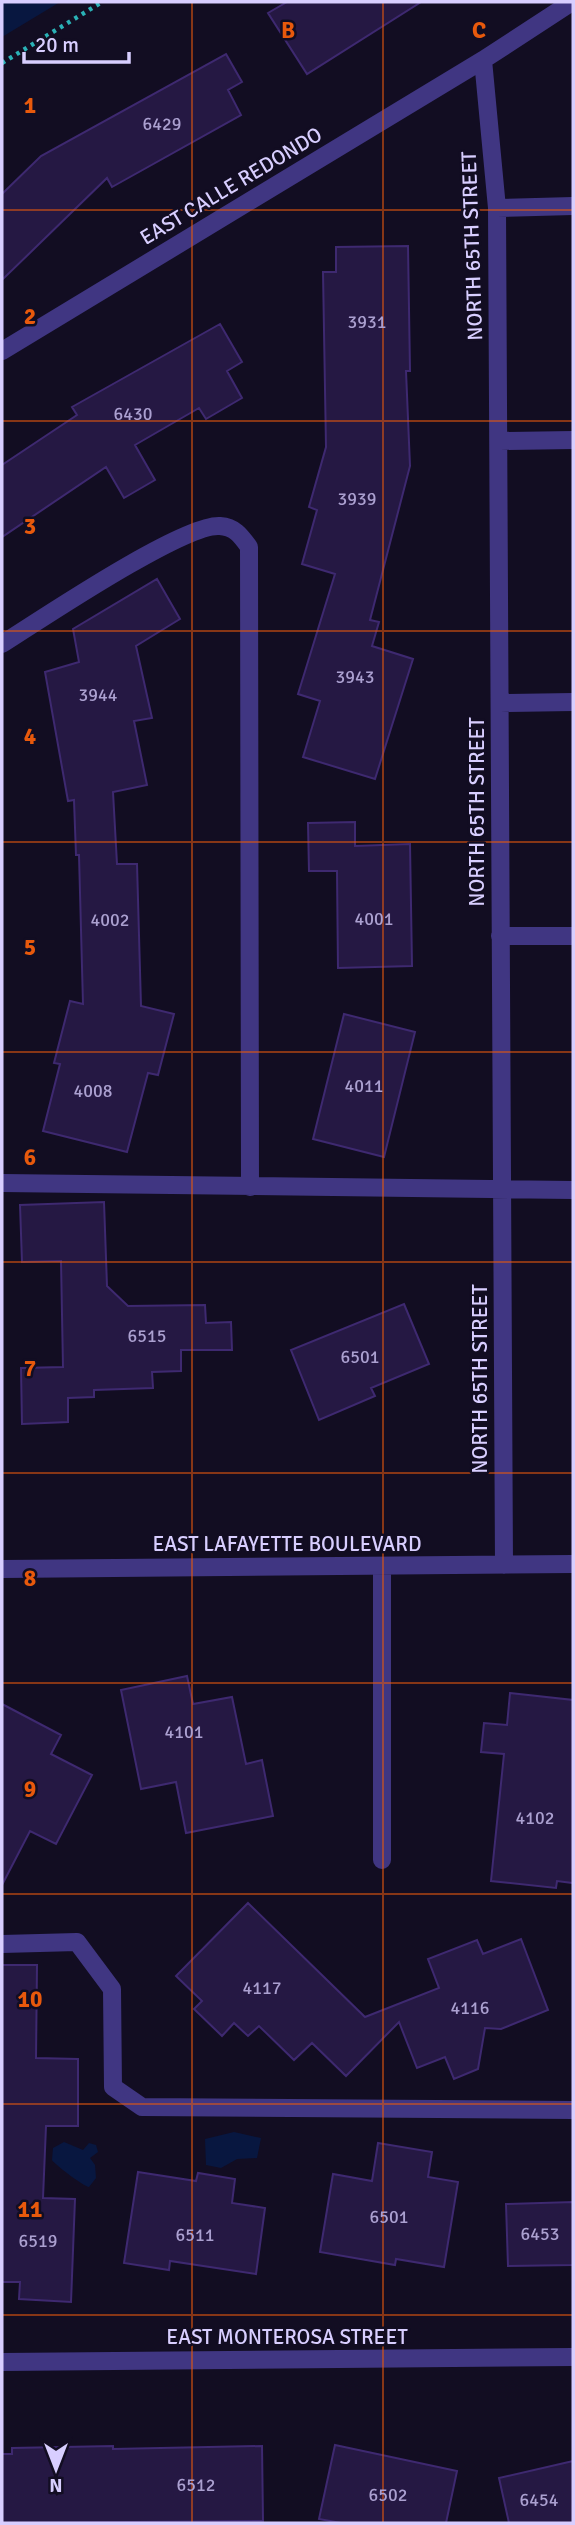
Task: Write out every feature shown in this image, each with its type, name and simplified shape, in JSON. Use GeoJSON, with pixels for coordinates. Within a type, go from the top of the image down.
{"type":"FeatureCollection","features":[{"type":"Feature","properties":{"kind":"street","name":"EAST CALLE REDONDO"},"geometry":{"type":"LineString","coordinates":[[2,351],[483,60],[572,2]]}},
{"type":"Feature","properties":{"kind":"street","name":"NORTH 65TH STREET"},"geometry":{"type":"LineString","coordinates":[[483,60],[497,208],[504,1565]]}},
{"type":"Feature","properties":{"kind":"street"},"geometry":{"type":"LineString","coordinates":[[497,208],[573,206]]}},
{"type":"Feature","properties":{"kind":"street"},"geometry":{"type":"LineString","coordinates":[[500,441],[573,440]]}},
{"type":"Feature","properties":{"kind":"street"},"geometry":{"type":"LineString","coordinates":[[2,644],[183,534],[219,526],[238,531],[249,547],[250,1187]]}},
{"type":"Feature","properties":{"kind":"street"},"geometry":{"type":"LineString","coordinates":[[500,703],[573,702]]}},
{"type":"Feature","properties":{"kind":"street"},"geometry":{"type":"LineString","coordinates":[[500,936],[573,936]]}},
{"type":"Feature","properties":{"kind":"street"},"geometry":{"type":"LineString","coordinates":[[2,1183],[573,1190]]}},
{"type":"Feature","properties":{"kind":"street","name":"EAST LAFAYETTE BOULEVARD"},"geometry":{"type":"LineString","coordinates":[[2,1569],[573,1564]]}},
{"type":"Feature","properties":{"kind":"street"},"geometry":{"type":"LineString","coordinates":[[382,1566],[382,1860]]}},
{"type":"Feature","properties":{"kind":"street"},"geometry":{"type":"LineString","coordinates":[[2,1944],[77,1942],[112,1989],[113,2087],[142,2107],[573,2110]]}},
{"type":"Feature","properties":{"kind":"street","name":"EAST MONTEROSA STREET"},"geometry":{"type":"LineString","coordinates":[[2,2362],[573,2357]]}},
{"type":"Feature","properties":{"kind":"path"},"geometry":{"type":"LineString","coordinates":[[2,63],[102,2]]}},
{"type":"Feature","properties":{"kind":"water"},"geometry":{"type":"Polygon","coordinates":[[[2,2],[60,2],[2,37],[2,2]]]}},
{"type":"Feature","properties":{"kind":"water"},"geometry":{"type":"Polygon","coordinates":[[[234,2132],[261,2138],[257,2158],[237,2159],[221,2168],[206,2165],[205,2139],[234,2132]]]}},
{"type":"Feature","properties":{"kind":"water"},"geometry":{"type":"Polygon","coordinates":[[[64,2142],[83,2150],[89,2143],[96,2145],[98,2152],[90,2158],[95,2165],[96,2178],[89,2187],[52,2160],[53,2148],[64,2142]]]}},
{"type":"Feature","properties":{"kind":"building"},"geometry":{"type":"Polygon","coordinates":[[[287,2],[421,2],[307,74],[268,13],[287,2]]]}},
{"type":"Feature","properties":{"kind":"building"},"geometry":{"type":"Polygon","coordinates":[[[226,54],[242,82],[228,90],[241,115],[112,187],[107,178],[2,280],[2,194],[41,156],[226,54]]]}},
{"type":"Feature","properties":{"kind":"building"},"geometry":{"type":"Polygon","coordinates":[[[408,246],[410,371],[406,371],[410,466],[370,620],[379,622],[372,646],[413,659],[375,779],[303,757],[320,701],[298,694],[335,574],[302,564],[317,510],[309,507],[326,447],[323,272],[336,272],[336,247],[408,246]]]}},
{"type":"Feature","properties":{"kind":"building"},"geometry":{"type":"Polygon","coordinates":[[[220,324],[242,362],[227,371],[242,398],[206,419],[199,408],[135,445],[155,480],[124,498],[106,467],[2,537],[2,465],[77,415],[72,407],[220,324]]]}},
{"type":"Feature","properties":{"kind":"building"},"geometry":{"type":"Polygon","coordinates":[[[157,579],[180,619],[136,646],[152,718],[134,721],[147,785],[113,792],[117,864],[137,864],[141,1006],[174,1014],[158,1075],[148,1073],[127,1152],[43,1131],[60,1064],[54,1063],[70,1001],[83,1004],[79,855],[76,855],[74,800],[68,801],[45,672],[79,662],[73,629],[157,579]]]}},
{"type":"Feature","properties":{"kind":"building"},"geometry":{"type":"Polygon","coordinates":[[[355,822],[355,846],[410,844],[412,966],[338,968],[337,871],[309,871],[308,823],[355,822]]]}},
{"type":"Feature","properties":{"kind":"building"},"geometry":{"type":"Polygon","coordinates":[[[344,1014],[415,1032],[384,1157],[313,1139],[344,1014]]]}},
{"type":"Feature","properties":{"kind":"building"},"geometry":{"type":"Polygon","coordinates":[[[104,1202],[107,1286],[128,1306],[205,1305],[206,1323],[231,1322],[232,1350],[181,1350],[181,1371],[152,1372],[153,1388],[94,1390],[94,1397],[68,1398],[68,1422],[22,1424],[21,1368],[63,1367],[61,1261],[22,1262],[20,1205],[104,1202]]]}},
{"type":"Feature","properties":{"kind":"building"},"geometry":{"type":"Polygon","coordinates":[[[404,1304],[429,1364],[371,1388],[375,1396],[319,1420],[291,1350],[404,1304]]]}},
{"type":"Feature","properties":{"kind":"building"},"geometry":{"type":"Polygon","coordinates":[[[187,1676],[193,1704],[232,1697],[246,1764],[262,1760],[273,1816],[186,1833],[176,1782],[141,1789],[121,1690],[187,1676]]]}},
{"type":"Feature","properties":{"kind":"building"},"geometry":{"type":"Polygon","coordinates":[[[510,1693],[573,1700],[573,1883],[557,1881],[556,1888],[491,1881],[504,1754],[481,1752],[484,1723],[507,1725],[510,1693]]]}},
{"type":"Feature","properties":{"kind":"building"},"geometry":{"type":"Polygon","coordinates":[[[2,1704],[61,1735],[51,1754],[92,1775],[56,1844],[30,1831],[2,1885],[2,1704]]]}},
{"type":"Feature","properties":{"kind":"building"},"geometry":{"type":"Polygon","coordinates":[[[248,1903],[365,2017],[439,1988],[428,1959],[477,1940],[483,1954],[521,1939],[548,2010],[501,2029],[485,2028],[478,2069],[454,2079],[445,2057],[417,2068],[399,2022],[346,2076],[312,2043],[294,2060],[259,2026],[248,2036],[234,2023],[222,2036],[194,2009],[202,2001],[176,1976],[248,1903]]]}},
{"type":"Feature","properties":{"kind":"building"},"geometry":{"type":"Polygon","coordinates":[[[2,1965],[37,1965],[36,2058],[78,2059],[78,2126],[46,2126],[43,2198],[75,2199],[71,2302],[19,2299],[20,2282],[2,2282],[2,1965]]]}},
{"type":"Feature","properties":{"kind":"building"},"geometry":{"type":"Polygon","coordinates":[[[378,2143],[432,2152],[428,2177],[458,2182],[444,2267],[396,2259],[395,2265],[320,2252],[333,2174],[372,2181],[378,2143]]]}},
{"type":"Feature","properties":{"kind":"building"},"geometry":{"type":"Polygon","coordinates":[[[138,2172],[196,2181],[198,2173],[235,2179],[232,2203],[265,2208],[256,2274],[170,2261],[169,2270],[124,2263],[138,2172]]]}},
{"type":"Feature","properties":{"kind":"building"},"geometry":{"type":"Polygon","coordinates":[[[573,2202],[573,2265],[508,2266],[506,2204],[573,2202]]]}},
{"type":"Feature","properties":{"kind":"building"},"geometry":{"type":"Polygon","coordinates":[[[335,2445],[457,2471],[446,2523],[341,2523],[319,2519],[335,2445]]]}},
{"type":"Feature","properties":{"kind":"building"},"geometry":{"type":"Polygon","coordinates":[[[113,2446],[113,2449],[262,2446],[263,2521],[2,2523],[2,2454],[12,2454],[12,2448],[113,2446]]]}},
{"type":"Feature","properties":{"kind":"building"},"geometry":{"type":"Polygon","coordinates":[[[573,2461],[573,2523],[509,2523],[499,2478],[573,2461]]]}}]}
